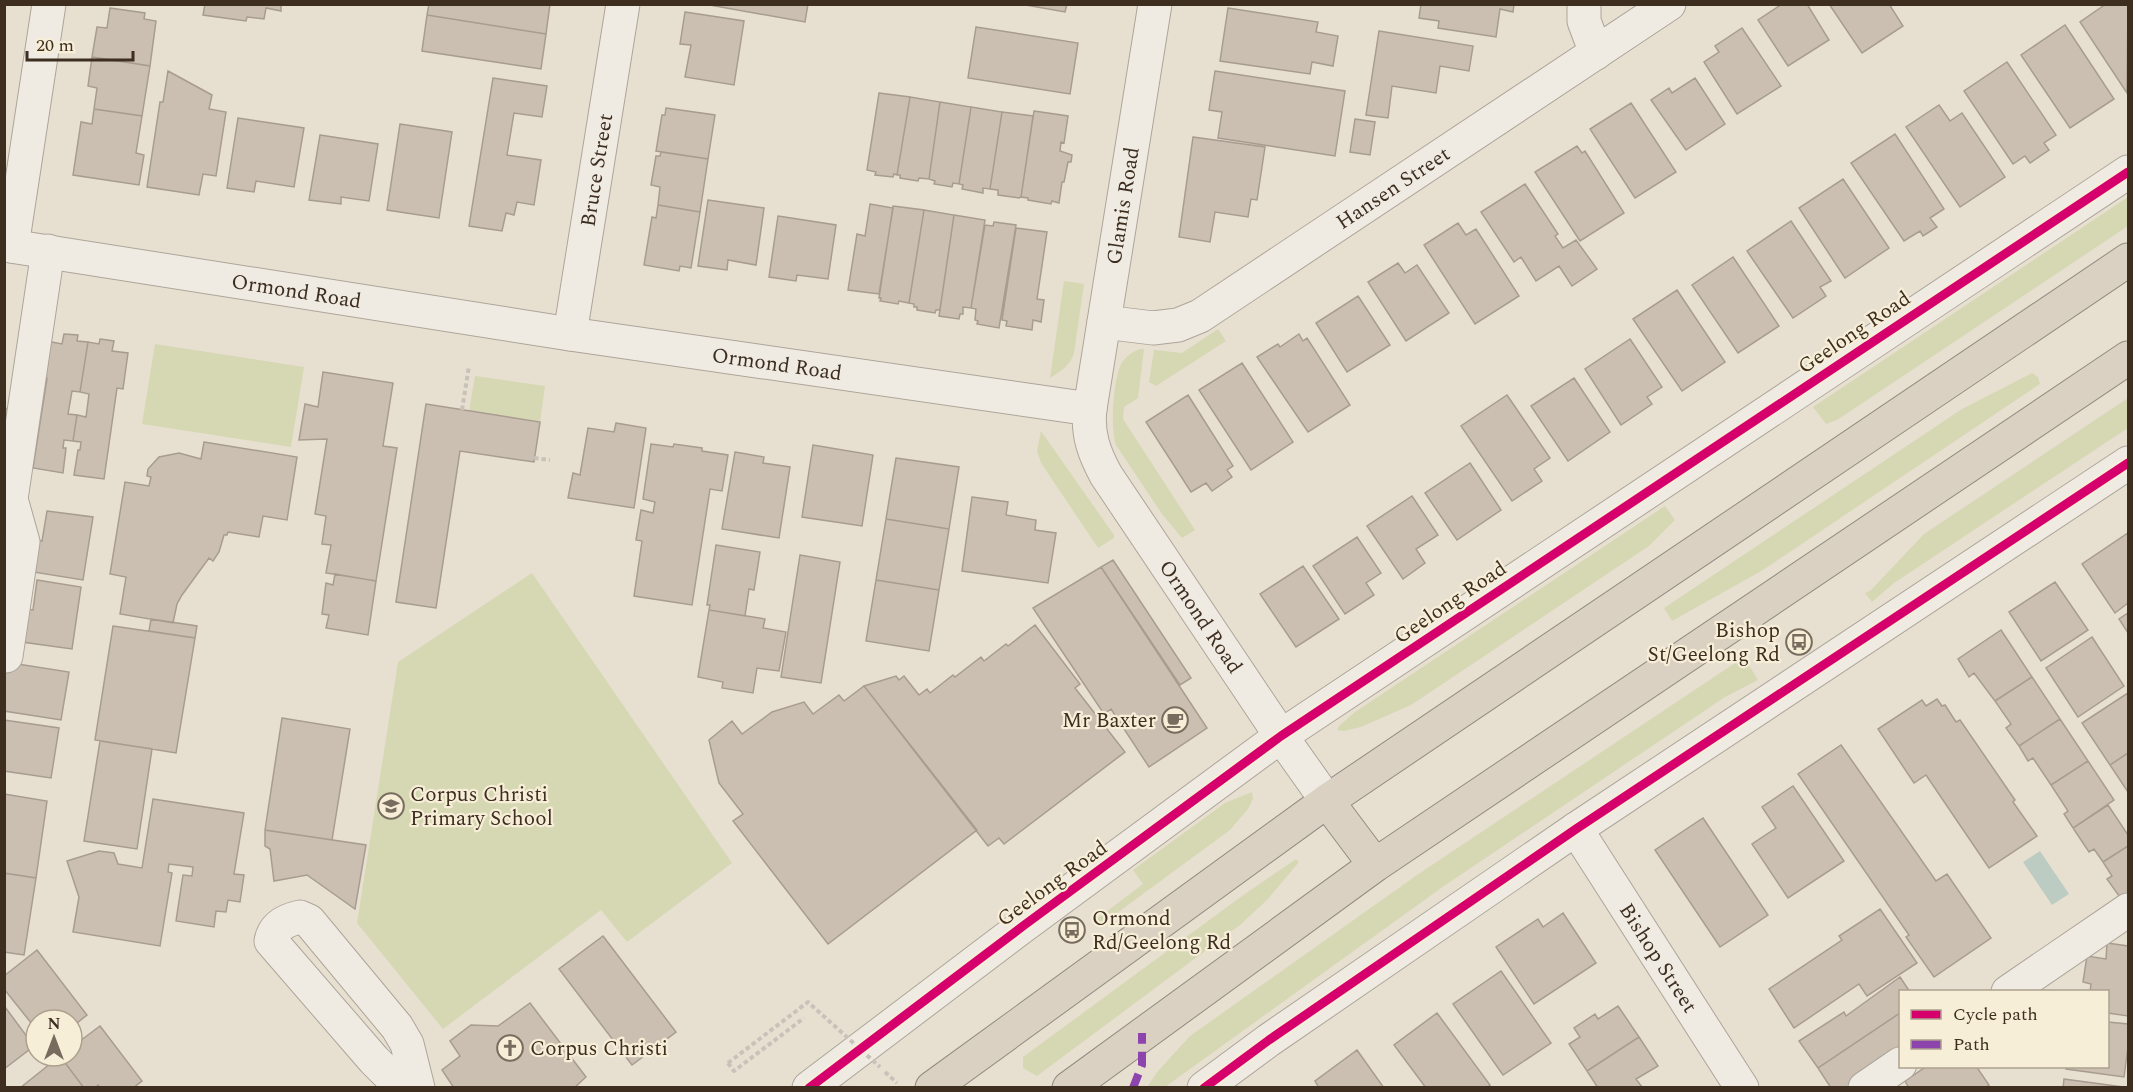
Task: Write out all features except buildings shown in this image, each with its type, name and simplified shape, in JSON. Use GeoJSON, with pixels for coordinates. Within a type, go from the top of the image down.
{"type":"FeatureCollection","features":[{"type":"Feature","properties":{"kind":"highway"},"geometry":{"type":"LineString","coordinates":[[932,1088],[1327,801],[2128,260]]}},
{"type":"Feature","properties":{"kind":"highway"},"geometry":{"type":"LineString","coordinates":[[1069,1088],[1376,865],[2128,358]]}},
{"type":"Feature","properties":{"kind":"highway"},"geometry":{"type":"LineString","coordinates":[[1327,801],[1376,865]]}},
{"type":"Feature","properties":{"kind":"street"},"geometry":{"type":"LineString","coordinates":[[8,245],[49,4]]}},
{"type":"Feature","properties":{"kind":"street","name":"Bruce Street"},"geometry":{"type":"LineString","coordinates":[[570,334],[623,4]]}},
{"type":"Feature","properties":{"kind":"street","name":"Glamis Road"},"geometry":{"type":"LineString","coordinates":[[1090,409],[1155,4]]}},
{"type":"Feature","properties":{"kind":"street"},"geometry":{"type":"LineString","coordinates":[[1584,4],[1584,21],[1596,53]]}},
{"type":"Feature","properties":{"kind":"street","name":"Hansen Street"},"geometry":{"type":"LineString","coordinates":[[1104,322],[1153,328],[1178,325],[1200,316],[1669,4]]}},
{"type":"Feature","properties":{"kind":"street","name":"Geelong Road"},"geometry":{"type":"LineString","coordinates":[[809,1088],[1023,926],[1281,736],[2128,172]]}},
{"type":"Feature","properties":{"kind":"street","name":"Ormond Road"},"geometry":{"type":"LineString","coordinates":[[8,245],[570,334],[1090,409],[1088,423],[1090,436],[1099,463],[1327,801]]}},
{"type":"Feature","properties":{"kind":"street"},"geometry":{"type":"LineString","coordinates":[[6,656],[23,542],[11,500],[48,251]]}},
{"type":"Feature","properties":{"kind":"street"},"geometry":{"type":"LineString","coordinates":[[1204,1088],[1269,1040],[1576,829],[2128,463]]}},
{"type":"Feature","properties":{"kind":"street","name":"Bishop Street"},"geometry":{"type":"LineString","coordinates":[[1576,829],[1742,1088]]}},
{"type":"Feature","properties":{"kind":"street"},"geometry":{"type":"LineString","coordinates":[[2011,990],[2128,910]]}},
{"type":"Feature","properties":{"kind":"street"},"geometry":{"type":"LineString","coordinates":[[402,1088],[374,1060],[271,941],[273,934],[283,923],[300,917],[309,921],[397,1026],[407,1044],[418,1088]]}},
{"type":"Feature","properties":{"kind":"street"},"geometry":{"type":"LineString","coordinates":[[1865,1088],[1899,1065]]}},
{"type":"Feature","properties":{"kind":"path"},"geometry":{"type":"LineString","coordinates":[[462,410],[469,366]]}},
{"type":"Feature","properties":{"kind":"path"},"geometry":{"type":"LineString","coordinates":[[534,458],[550,460]]}},
{"type":"Feature","properties":{"kind":"path"},"geometry":{"type":"LineString","coordinates":[[804,1018],[734,1071],[728,1063],[808,1002],[902,1088]]}},
{"type":"Feature","properties":{"kind":"green space"},"geometry":{"type":"Polygon","coordinates":[[[2128,197],[2128,226],[1837,420],[1826,424],[1813,407],[2128,197]]]}},
{"type":"Feature","properties":{"kind":"green space"},"geometry":{"type":"Polygon","coordinates":[[[1064,281],[1084,284],[1074,353],[1068,365],[1050,378],[1064,281]]]}},
{"type":"Feature","properties":{"kind":"green space"},"geometry":{"type":"Polygon","coordinates":[[[1218,329],[1226,341],[1156,386],[1149,382],[1154,350],[1182,353],[1218,329]]]}},
{"type":"Feature","properties":{"kind":"green space"},"geometry":{"type":"Polygon","coordinates":[[[155,344],[304,367],[291,447],[142,424],[155,344]]]}},
{"type":"Feature","properties":{"kind":"green space"},"geometry":{"type":"Polygon","coordinates":[[[1140,349],[1144,349],[1138,398],[1124,407],[1123,419],[1195,530],[1182,538],[1162,514],[1116,445],[1114,437],[1113,404],[1118,372],[1125,359],[1140,349]]]}},
{"type":"Feature","properties":{"kind":"green space"},"geometry":{"type":"Polygon","coordinates":[[[2032,373],[2038,377],[2040,384],[1763,570],[1672,621],[1664,608],[1962,409],[2032,373]]]}},
{"type":"Feature","properties":{"kind":"green space"},"geometry":{"type":"Polygon","coordinates":[[[475,376],[545,386],[540,422],[469,411],[475,376]]]}},
{"type":"Feature","properties":{"kind":"green space"},"geometry":{"type":"Polygon","coordinates":[[[2128,398],[2128,428],[1894,583],[1872,602],[1865,593],[1871,590],[1924,534],[2128,398]]]}},
{"type":"Feature","properties":{"kind":"green space"},"geometry":{"type":"Polygon","coordinates":[[[1041,431],[1114,535],[1114,538],[1098,548],[1041,463],[1037,451],[1041,431]]]}},
{"type":"Feature","properties":{"kind":"green space"},"geometry":{"type":"Polygon","coordinates":[[[1665,506],[1675,520],[1649,546],[1411,705],[1361,727],[1344,731],[1337,730],[1355,712],[1665,506]]]}},
{"type":"Feature","properties":{"kind":"green space"},"geometry":{"type":"Polygon","coordinates":[[[532,573],[732,863],[627,942],[601,910],[443,1029],[357,923],[398,662],[532,573]]]}},
{"type":"Feature","properties":{"kind":"green space"},"geometry":{"type":"Polygon","coordinates":[[[1744,657],[1758,680],[1725,697],[1444,886],[1165,1087],[1147,1087],[1158,1071],[1190,1036],[1417,875],[1744,657]]]}},
{"type":"Feature","properties":{"kind":"green space"},"geometry":{"type":"Polygon","coordinates":[[[1252,792],[1253,799],[1248,809],[1230,830],[1098,927],[1094,921],[1143,884],[1133,870],[1225,803],[1252,792]]]}},
{"type":"Feature","properties":{"kind":"green space"},"geometry":{"type":"Polygon","coordinates":[[[1296,859],[1299,862],[1267,900],[1240,925],[1037,1076],[1023,1068],[1023,1057],[1296,859]]]}},
{"type":"Feature","properties":{"kind":"shaded area"},"geometry":{"type":"Polygon","coordinates":[[[2040,851],[2069,894],[2052,905],[2023,862],[2040,851]]]}},
{"type":"Feature","properties":{"kind":"marked path"},"geometry":{"type":"LineString","coordinates":[[1133,1088],[1142,1065],[1142,1033]]}},
{"type":"Feature","properties":{"kind":"cycle path"},"geometry":{"type":"LineString","coordinates":[[809,1088],[1023,926],[1281,736],[2128,172]]}},
{"type":"Feature","properties":{"kind":"cycle path"},"geometry":{"type":"LineString","coordinates":[[1204,1088],[1269,1040],[1576,829],[2128,463]]}},
{"type":"Feature","properties":{"kind":"place","name":"Bishop St/Geelong Rd"},"geometry":{"type":"Point","coordinates":[1799,642]}},
{"type":"Feature","properties":{"kind":"place","name":"Mr Baxter"},"geometry":{"type":"Point","coordinates":[1175,720]}},
{"type":"Feature","properties":{"kind":"place","name":"Corpus Christi Primary School"},"geometry":{"type":"Point","coordinates":[391,806]}},
{"type":"Feature","properties":{"kind":"place","name":"Ormond Rd/Geelong Rd"},"geometry":{"type":"Point","coordinates":[1072,930]}},
{"type":"Feature","properties":{"kind":"place","name":"Corpus Christi"},"geometry":{"type":"Point","coordinates":[510,1048]}}]}
